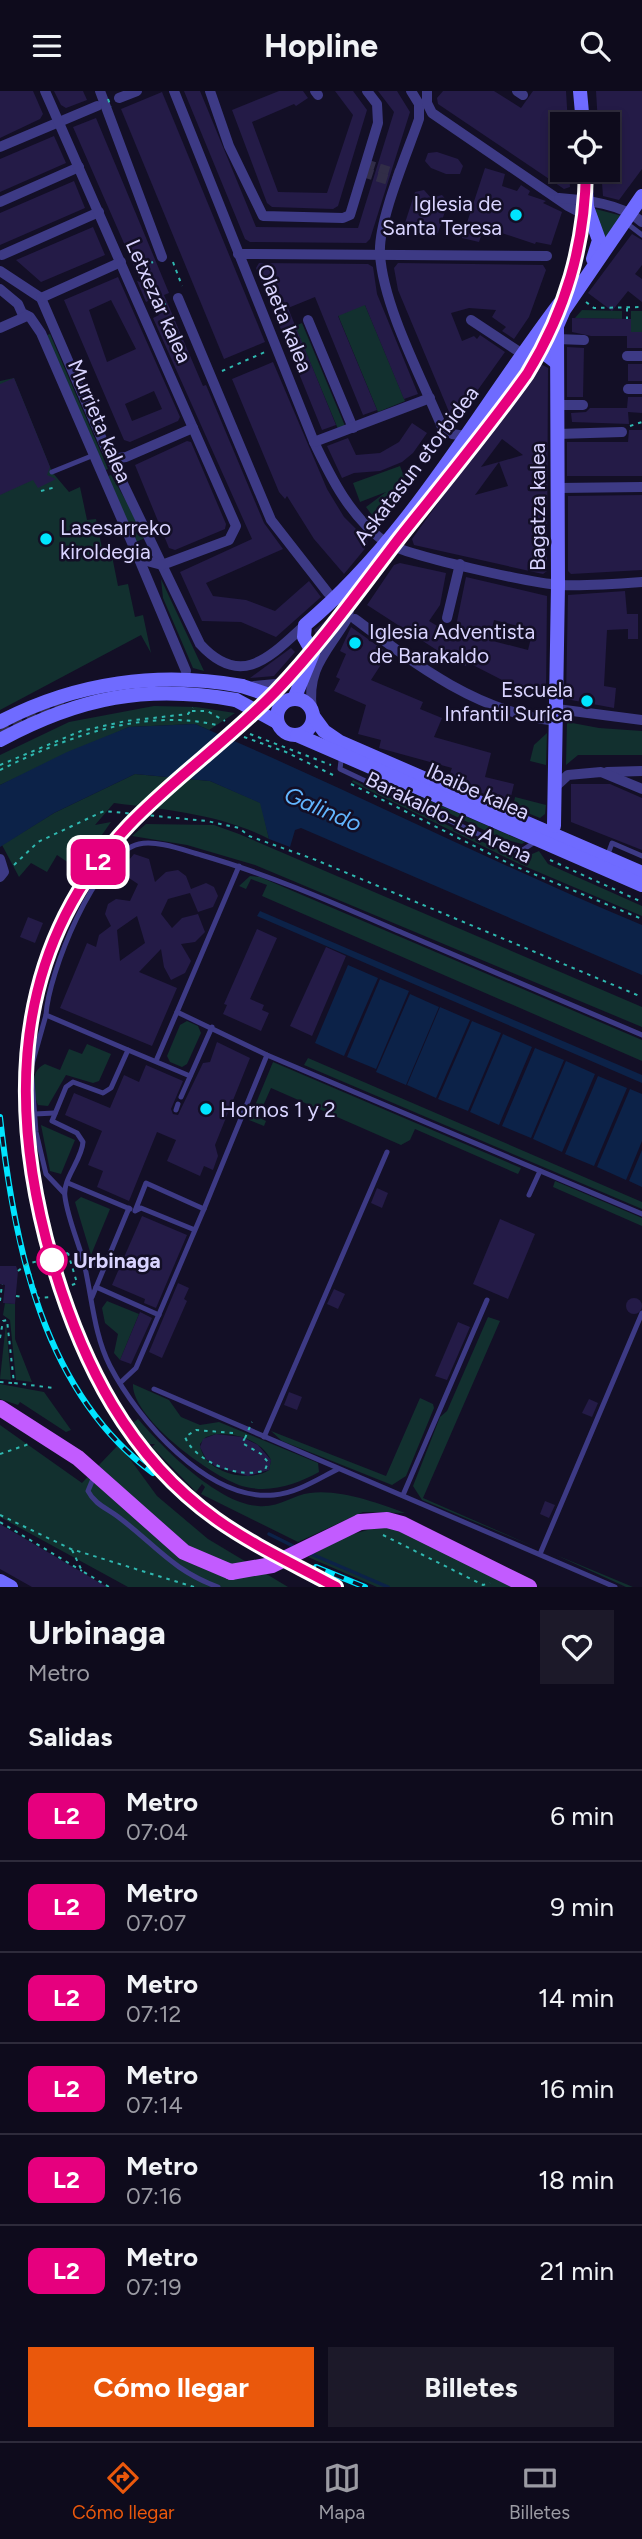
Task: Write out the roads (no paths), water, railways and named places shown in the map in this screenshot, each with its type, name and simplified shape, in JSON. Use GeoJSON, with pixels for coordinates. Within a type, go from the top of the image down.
{"type":"FeatureCollection","features":[{"type":"Feature","properties":{"kind":"main road"},"geometry":{"type":"LineString","coordinates":[[0,1408],[50,1438],[96,1473],[184,1552],[231,1572],[272,1565],[360,1522],[387,1520],[402,1524],[529,1587]]}},
{"type":"Feature","properties":{"kind":"street","name":"Letxezar kalea"},"geometry":{"type":"LineString","coordinates":[[45,91],[236,526],[229,540],[162,565]]}},
{"type":"Feature","properties":{"kind":"street"},"geometry":{"type":"LineString","coordinates":[[136,91],[109,99],[162,257]]}},
{"type":"Feature","properties":{"kind":"street","name":"Olaeta kalea"},"geometry":{"type":"LineString","coordinates":[[174,91],[314,442],[340,494],[362,522],[387,543]]}},
{"type":"Feature","properties":{"kind":"street"},"geometry":{"type":"LineString","coordinates":[[210,91],[229,146],[263,216],[347,218],[363,172],[379,111],[367,91]]}},
{"type":"Feature","properties":{"kind":"street"},"geometry":{"type":"LineString","coordinates":[[466,436],[452,434],[442,427],[390,300],[380,253],[385,225],[419,119],[413,95],[426,91],[427,103],[436,115],[556,198],[591,218]]}},
{"type":"Feature","properties":{"kind":"street"},"geometry":{"type":"LineString","coordinates":[[580,91],[582,112]]}},
{"type":"Feature","properties":{"kind":"street"},"geometry":{"type":"LineString","coordinates":[[0,148],[97,107]]}},
{"type":"Feature","properties":{"kind":"street"},"geometry":{"type":"LineString","coordinates":[[419,119],[436,115]]}},
{"type":"Feature","properties":{"kind":"street"},"geometry":{"type":"LineString","coordinates":[[0,202],[79,166]]}},
{"type":"Feature","properties":{"kind":"street","name":"Askatasun etorbidea"},"geometry":{"type":"LineString","coordinates":[[281,647],[387,543],[594,258],[599,240],[586,200],[585,182]]}},
{"type":"Feature","properties":{"kind":"street","name":"Bagatza kalea"},"geometry":{"type":"LineString","coordinates":[[547,836],[555,787],[557,715],[556,339],[559,319],[642,196]]}},
{"type":"Feature","properties":{"kind":"street"},"geometry":{"type":"LineString","coordinates":[[556,198],[586,200],[642,222]]}},
{"type":"Feature","properties":{"kind":"street"},"geometry":{"type":"LineString","coordinates":[[2,255],[99,212]]}},
{"type":"Feature","properties":{"kind":"street"},"geometry":{"type":"LineString","coordinates":[[238,254],[547,256]]}},
{"type":"Feature","properties":{"kind":"street"},"geometry":{"type":"LineString","coordinates":[[0,321],[18,306],[21,297],[38,299],[121,262]]}},
{"type":"Feature","properties":{"kind":"street"},"geometry":{"type":"LineString","coordinates":[[0,271],[38,299]]}},
{"type":"Feature","properties":{"kind":"street"},"geometry":{"type":"LineString","coordinates":[[0,289],[18,306]]}},
{"type":"Feature","properties":{"kind":"street"},"geometry":{"type":"LineString","coordinates":[[0,328],[37,315],[38,299]]}},
{"type":"Feature","properties":{"kind":"street","name":"Murrieta kalea"},"geometry":{"type":"LineString","coordinates":[[38,299],[193,632],[212,657],[239,667],[256,665],[281,647]]}},
{"type":"Feature","properties":{"kind":"street"},"geometry":{"type":"LineString","coordinates":[[0,740],[69,708],[116,696],[194,693],[236,700],[277,722],[287,734],[297,735],[310,727],[312,713],[309,692],[314,670],[348,617],[349,609],[333,595],[271,520],[178,299]]}},
{"type":"Feature","properties":{"kind":"street","name":"Murrieta kalea"},"geometry":{"type":"LineString","coordinates":[[18,306],[41,333],[186,671]]}},
{"type":"Feature","properties":{"kind":"street"},"geometry":{"type":"LineString","coordinates":[[309,320],[353,428]]}},
{"type":"Feature","properties":{"kind":"street"},"geometry":{"type":"LineString","coordinates":[[471,320],[524,355],[544,353],[557,363]]}},
{"type":"Feature","properties":{"kind":"street"},"geometry":{"type":"LineString","coordinates":[[556,339],[584,339]]}},
{"type":"Feature","properties":{"kind":"street"},"geometry":{"type":"LineString","coordinates":[[628,356],[642,356]]}},
{"type":"Feature","properties":{"kind":"street"},"geometry":{"type":"LineString","coordinates":[[628,389],[642,389]]}},
{"type":"Feature","properties":{"kind":"street"},"geometry":{"type":"LineString","coordinates":[[314,442],[430,398]]}},
{"type":"Feature","properties":{"kind":"street"},"geometry":{"type":"LineString","coordinates":[[558,405],[583,405]]}},
{"type":"Feature","properties":{"kind":"street"},"geometry":{"type":"LineString","coordinates":[[111,459],[125,457],[193,428]]}},
{"type":"Feature","properties":{"kind":"street"},"geometry":{"type":"LineString","coordinates":[[558,434],[622,432]]}},
{"type":"Feature","properties":{"kind":"street"},"geometry":{"type":"LineString","coordinates":[[558,488],[642,487]]}},
{"type":"Feature","properties":{"kind":"street"},"geometry":{"type":"LineString","coordinates":[[387,543],[411,553],[558,585],[642,582]]}},
{"type":"Feature","properties":{"kind":"street"},"geometry":{"type":"LineString","coordinates":[[139,559],[162,565],[156,577],[155,598]]}},
{"type":"Feature","properties":{"kind":"street"},"geometry":{"type":"LineString","coordinates":[[447,618],[460,564]]}},
{"type":"Feature","properties":{"kind":"street"},"geometry":{"type":"LineString","coordinates":[[355,619],[394,648],[469,695],[524,718],[557,715],[642,720]]}},
{"type":"Feature","properties":{"kind":"street"},"geometry":{"type":"LineString","coordinates":[[305,625],[306,644]]}},
{"type":"Feature","properties":{"kind":"street"},"geometry":{"type":"LineString","coordinates":[[277,722],[313,653],[306,644],[297,641],[281,647]]}},
{"type":"Feature","properties":{"kind":"street"},"geometry":{"type":"LineString","coordinates":[[242,686],[286,683],[306,670]]}},
{"type":"Feature","properties":{"kind":"street"},"geometry":{"type":"LineString","coordinates":[[0,722],[24,709],[70,693],[120,682],[200,678],[242,686],[288,702],[304,702],[312,713]]}},
{"type":"Feature","properties":{"kind":"street","name":"Ibaibe kalea"},"geometry":{"type":"LineString","coordinates":[[312,713],[324,731],[340,742],[547,836],[642,885]]}},
{"type":"Feature","properties":{"kind":"street","name":"Ibaibe kalea"},"geometry":{"type":"LineString","coordinates":[[297,735],[482,815],[494,815],[547,836]]}},
{"type":"Feature","properties":{"kind":"street"},"geometry":{"type":"LineString","coordinates":[[555,787],[568,775],[642,771]]}},
{"type":"Feature","properties":{"kind":"street"},"geometry":{"type":"LineString","coordinates":[[601,772],[642,789]]}},
{"type":"Feature","properties":{"kind":"street"},"geometry":{"type":"LineString","coordinates":[[547,836],[573,842],[642,873]]}},
{"type":"Feature","properties":{"kind":"street"},"geometry":{"type":"LineString","coordinates":[[0,859],[4,872],[0,877]]}},
{"type":"Feature","properties":{"kind":"street"},"geometry":{"type":"LineString","coordinates":[[0,1581],[10,1587]]}},
{"type":"Feature","properties":{"kind":"lane"},"geometry":{"type":"LineString","coordinates":[[628,217],[642,235]]}},
{"type":"Feature","properties":{"kind":"lane"},"geometry":{"type":"LineString","coordinates":[[52,472],[94,455]]}},
{"type":"Feature","properties":{"kind":"lane"},"geometry":{"type":"LineString","coordinates":[[341,761],[340,769],[510,849],[521,851],[547,836],[545,837],[567,847],[573,842]]}},
{"type":"Feature","properties":{"kind":"lane"},"geometry":{"type":"LineString","coordinates":[[338,1469],[276,1495],[251,1495],[228,1488],[163,1439],[138,1411],[120,1383],[99,1340],[92,1297],[64,1193],[46,1174],[34,1114],[31,1068],[46,1015],[47,1001],[64,949],[88,898],[111,863],[127,848],[141,843],[176,849],[239,866],[285,882],[642,1035]]}},
{"type":"Feature","properties":{"kind":"lane"},"geometry":{"type":"LineString","coordinates":[[607,857],[612,843],[642,856]]}},
{"type":"Feature","properties":{"kind":"lane"},"geometry":{"type":"LineString","coordinates":[[156,1061],[239,866]]}},
{"type":"Feature","properties":{"kind":"lane"},"geometry":{"type":"LineString","coordinates":[[177,1012],[267,1055],[642,1214]]}},
{"type":"Feature","properties":{"kind":"lane"},"geometry":{"type":"LineString","coordinates":[[46,1015],[190,1076]]}},
{"type":"Feature","properties":{"kind":"lane"},"geometry":{"type":"LineString","coordinates":[[181,1097],[212,1027]]}},
{"type":"Feature","properties":{"kind":"lane"},"geometry":{"type":"LineString","coordinates":[[64,1193],[83,1142],[77,1133],[52,1121],[66,1087],[73,1082],[103,1093],[111,1088],[128,1050]]}},
{"type":"Feature","properties":{"kind":"lane"},"geometry":{"type":"LineString","coordinates":[[120,1383],[136,1368],[267,1055]]}},
{"type":"Feature","properties":{"kind":"lane"},"geometry":{"type":"LineString","coordinates":[[34,1114],[55,1113]]}},
{"type":"Feature","properties":{"kind":"lane"},"geometry":{"type":"LineString","coordinates":[[264,1437],[387,1152]]}},
{"type":"Feature","properties":{"kind":"lane"},"geometry":{"type":"LineString","coordinates":[[529,1195],[540,1171]]}},
{"type":"Feature","properties":{"kind":"lane"},"geometry":{"type":"LineString","coordinates":[[68,1183],[132,1209],[141,1208],[195,1230]]}},
{"type":"Feature","properties":{"kind":"lane"},"geometry":{"type":"LineString","coordinates":[[92,1297],[146,1183],[204,1209]]}},
{"type":"Feature","properties":{"kind":"lane"},"geometry":{"type":"LineString","coordinates":[[83,1260],[97,1265],[107,1261]]}},
{"type":"Feature","properties":{"kind":"lane"},"geometry":{"type":"LineString","coordinates":[[96,1287],[159,1314]]}},
{"type":"Feature","properties":{"kind":"lane"},"geometry":{"type":"LineString","coordinates":[[403,1495],[487,1300]]}},
{"type":"Feature","properties":{"kind":"lane"},"geometry":{"type":"LineString","coordinates":[[540,1554],[642,1313]]}},
{"type":"Feature","properties":{"kind":"lane"},"geometry":{"type":"LineString","coordinates":[[154,1389],[615,1587]]}},
{"type":"Feature","properties":{"kind":"lane"},"geometry":{"type":"LineString","coordinates":[[96,1473],[88,1491],[98,1505],[117,1516],[174,1566],[218,1587]]}},
{"type":"Feature","properties":{"kind":"water","name":"Galindo"},"geometry":{"type":"Polygon","coordinates":[[[195,724],[642,925],[642,975],[301,828],[295,830],[290,847],[269,839],[260,803],[210,781],[135,774],[54,813],[0,847],[0,785],[67,752],[129,727],[195,724]]]}},
{"type":"Feature","properties":{"kind":"water"},"geometry":{"type":"Polygon","coordinates":[[[260,911],[642,1075],[642,1083],[257,916],[260,911]]]}},
{"type":"Feature","properties":{"kind":"water"},"geometry":{"type":"Polygon","coordinates":[[[348,965],[378,978],[344,1056],[315,1043],[348,965]]]}},
{"type":"Feature","properties":{"kind":"water"},"geometry":{"type":"Polygon","coordinates":[[[380,979],[409,991],[376,1069],[347,1057],[380,979]]]}},
{"type":"Feature","properties":{"kind":"water"},"geometry":{"type":"Polygon","coordinates":[[[410,994],[439,1007],[406,1085],[376,1072],[410,994]]]}},
{"type":"Feature","properties":{"kind":"water"},"geometry":{"type":"Polygon","coordinates":[[[440,1007],[470,1020],[436,1098],[407,1085],[440,1007]]]}},
{"type":"Feature","properties":{"kind":"water"},"geometry":{"type":"Polygon","coordinates":[[[472,1021],[501,1033],[468,1111],[438,1099],[472,1021]]]}},
{"type":"Feature","properties":{"kind":"water"},"geometry":{"type":"Polygon","coordinates":[[[503,1034],[532,1047],[499,1125],[470,1112],[503,1034]]]}},
{"type":"Feature","properties":{"kind":"water"},"geometry":{"type":"Polygon","coordinates":[[[535,1048],[564,1060],[531,1138],[502,1126],[535,1048]]]}},
{"type":"Feature","properties":{"kind":"water"},"geometry":{"type":"Polygon","coordinates":[[[566,1061],[595,1074],[562,1152],[533,1139],[566,1061]]]}},
{"type":"Feature","properties":{"kind":"water"},"geometry":{"type":"Polygon","coordinates":[[[598,1076],[627,1088],[594,1166],[565,1154],[598,1076]]]}},
{"type":"Feature","properties":{"kind":"water"},"geometry":{"type":"Polygon","coordinates":[[[630,1089],[642,1094],[642,1141],[626,1180],[597,1167],[630,1089]]]}},
{"type":"Feature","properties":{"kind":"water"},"geometry":{"type":"Polygon","coordinates":[[[642,1150],[642,1187],[629,1181],[642,1150]]]}},
{"type":"Feature","properties":{"kind":"waterway"},"geometry":{"type":"LineString","coordinates":[[269,1534],[295,1547]]}},
{"type":"Feature","properties":{"kind":"waterway"},"geometry":{"type":"LineString","coordinates":[[309,1553],[388,1587]]}},
{"type":"Feature","properties":{"kind":"tunnel"},"geometry":{"type":"LineString","coordinates":[[365,164],[400,175]]}},
{"type":"Feature","properties":{"kind":"tunnel"},"geometry":{"type":"LineString","coordinates":[[363,172],[398,183]]}},
{"type":"Feature","properties":{"kind":"tunnel"},"geometry":{"type":"LineString","coordinates":[[0,732],[67,702]]}},
{"type":"Feature","properties":{"kind":"railway"},"geometry":{"type":"LineString","coordinates":[[244,722],[150,805],[128,828],[107,851],[71,904],[51,947],[31,1014],[24,1084],[26,1133],[32,1184],[60,1291],[103,1391],[131,1435],[181,1491],[222,1523],[336,1587]]}},
{"type":"Feature","properties":{"kind":"railway"},"geometry":{"type":"LineString","coordinates":[[0,1117],[14,1215],[26,1265],[41,1313],[60,1359],[85,1401],[115,1440],[153,1473]]}},
{"type":"Feature","properties":{"kind":"railway"},"geometry":{"type":"LineString","coordinates":[[316,1567],[365,1587]]}},
{"type":"Feature","properties":{"kind":"metro line","name":"L2"},"geometry":{"type":"LineString","coordinates":[[336,1587],[256,1544],[219,1521],[178,1489],[126,1429],[94,1375],[57,1278],[34,1184],[24,1105],[25,1064],[31,1014],[52,943],[71,904],[99,861],[145,809],[278,689],[310,652],[527,374],[547,341],[569,288],[582,228],[586,182]]}},
{"type":"Feature","properties":{"kind":"place","name":"Iglesia de Santa Teresa"},"geometry":{"type":"Point","coordinates":[516,215]}},
{"type":"Feature","properties":{"kind":"place","name":"Lasesarreko kiroldegia"},"geometry":{"type":"Point","coordinates":[46,539]}},
{"type":"Feature","properties":{"kind":"place","name":"Iglesia Adventista de Barakaldo"},"geometry":{"type":"Point","coordinates":[355,643]}},
{"type":"Feature","properties":{"kind":"place","name":"Escuela Infantil Surica"},"geometry":{"type":"Point","coordinates":[587,701]}},
{"type":"Feature","properties":{"kind":"place","name":"Hornos 1 y 2"},"geometry":{"type":"Point","coordinates":[206,1109]}},
{"type":"Feature","properties":{"kind":"place","name":"Urbinaga"},"geometry":{"type":"Point","coordinates":[52,1260]}}]}
